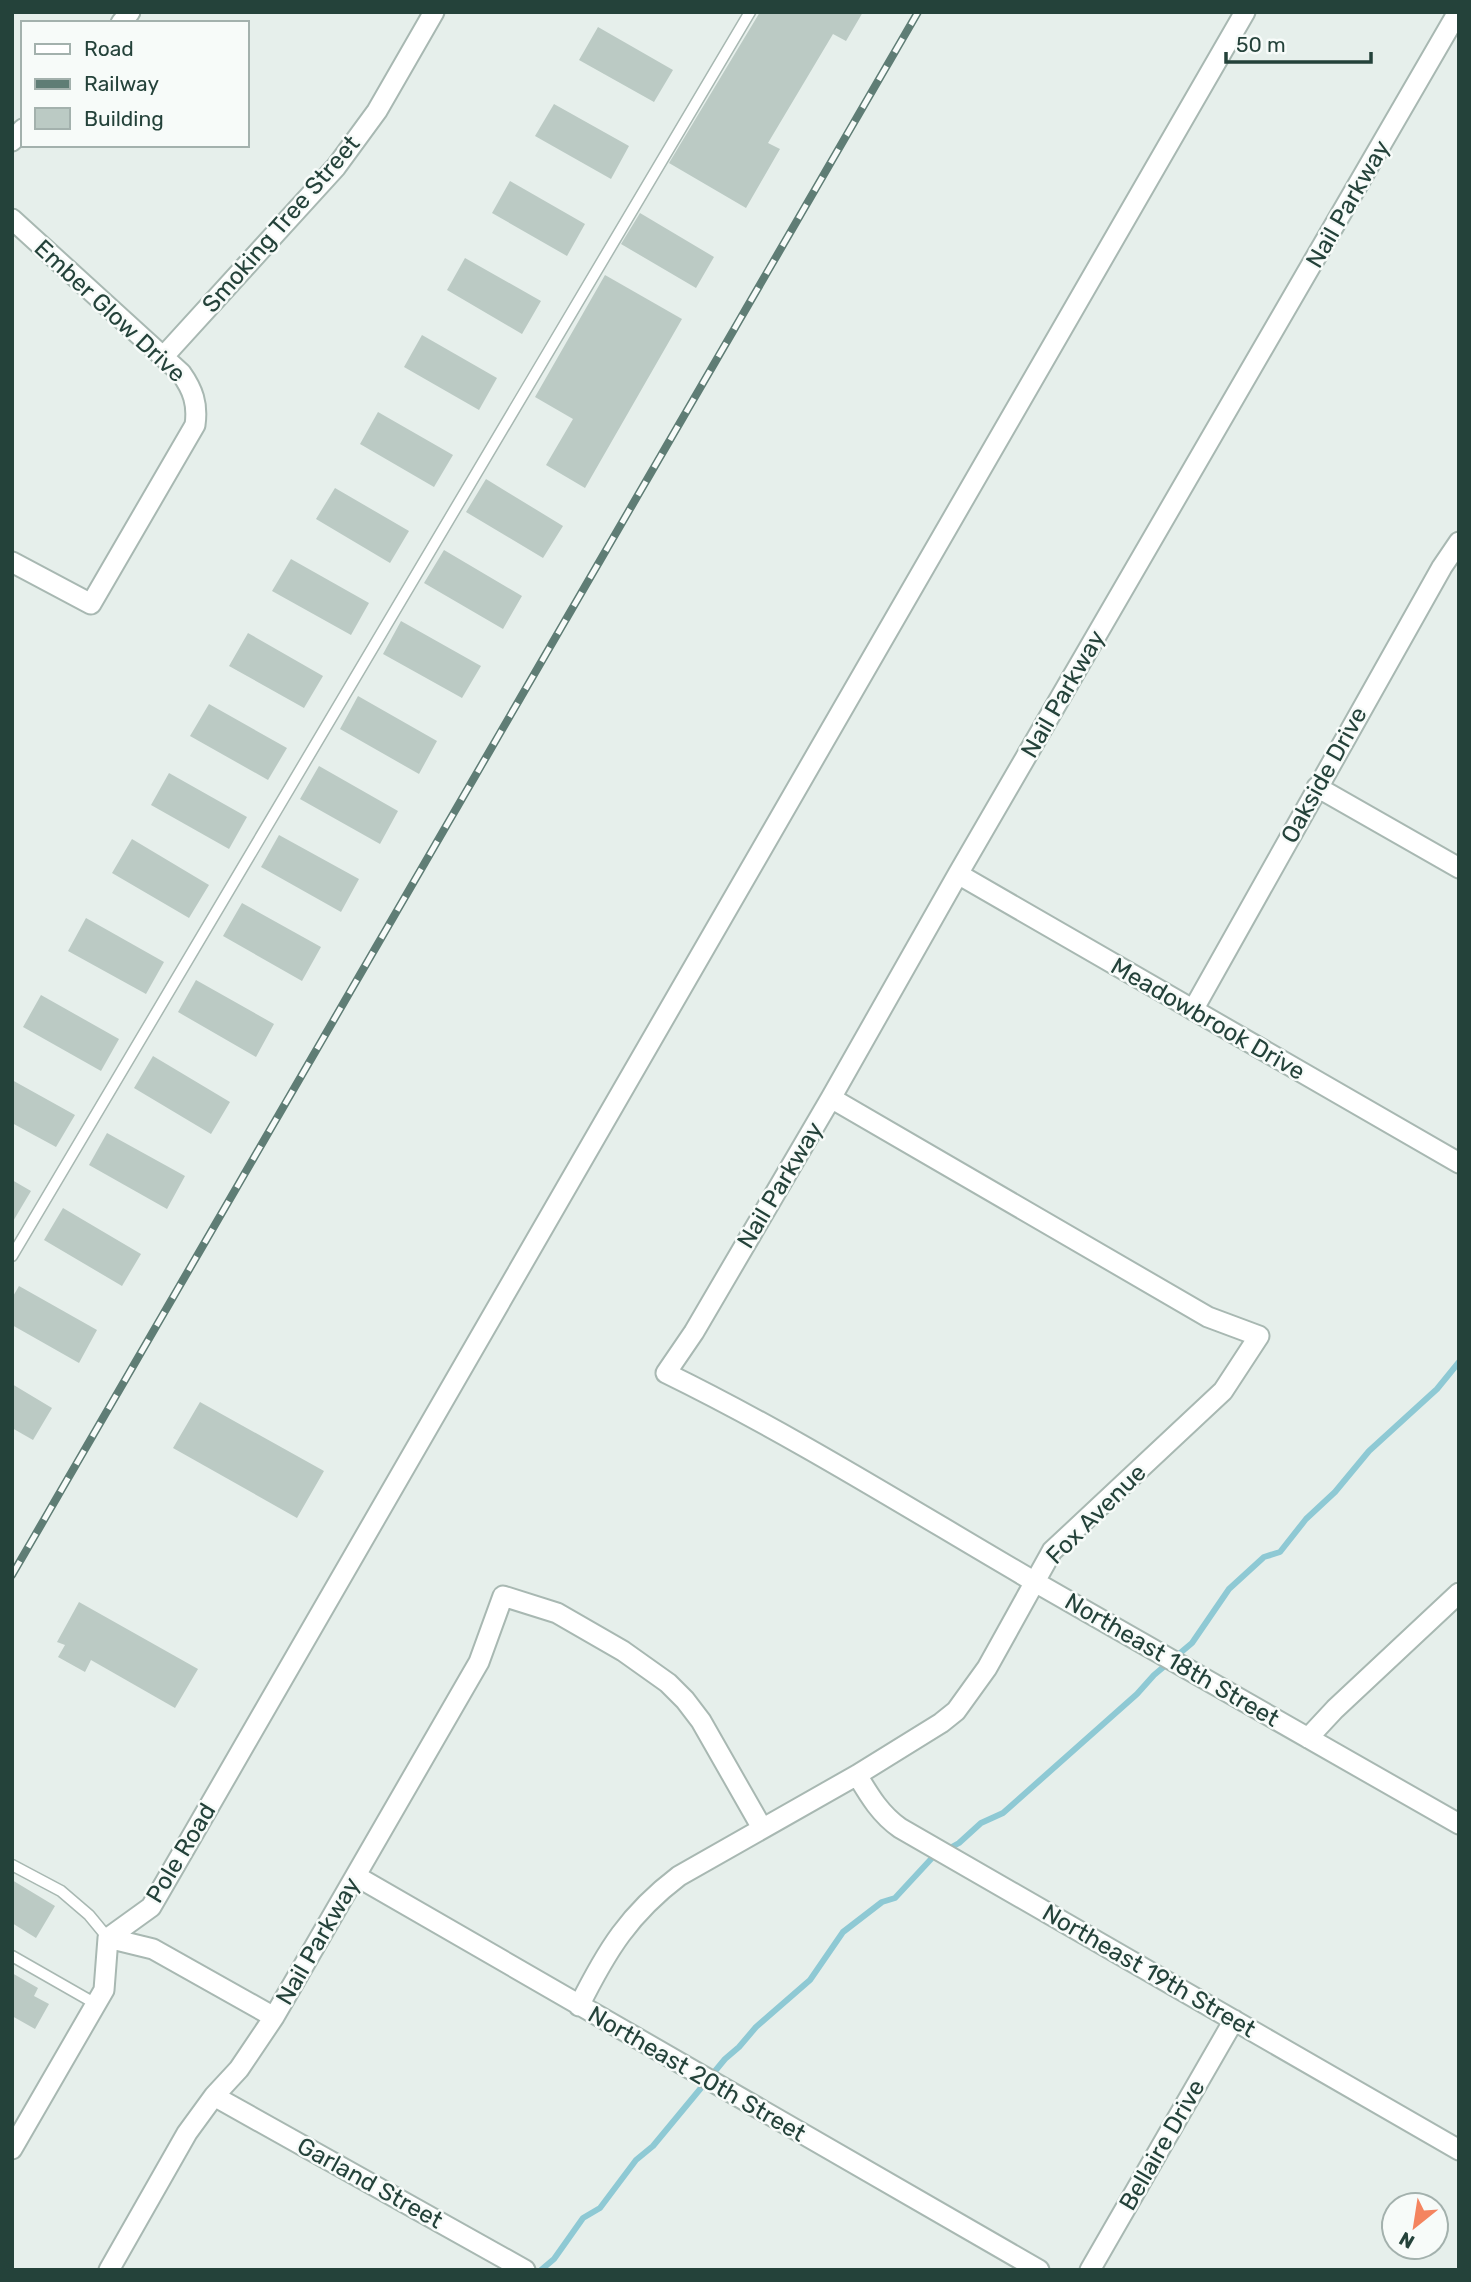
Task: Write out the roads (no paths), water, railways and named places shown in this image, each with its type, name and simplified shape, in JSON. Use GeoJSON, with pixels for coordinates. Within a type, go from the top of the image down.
{"type":"FeatureCollection","features":[{"type":"Feature","properties":{"kind":"street","name":"Smoking Tree Street"},"geometry":{"type":"LineString","coordinates":[[163,357],[336,167],[377,111],[434,12]]}},
{"type":"Feature","properties":{"kind":"street","name":"Pole Road"},"geometry":{"type":"LineString","coordinates":[[108,1938],[151,1907],[1245,12]]}},
{"type":"Feature","properties":{"kind":"street","name":"Nail Parkway"},"geometry":{"type":"LineString","coordinates":[[666,1373],[694,1332],[831,1098],[1458,12]]}},
{"type":"Feature","properties":{"kind":"street","name":"Ember Glow Drive"},"geometry":{"type":"LineString","coordinates":[[12,219],[181,373],[190,386],[198,409],[195,425],[92,604],[12,562]]}},
{"type":"Feature","properties":{"kind":"street","name":"Oakside Drive"},"geometry":{"type":"LineString","coordinates":[[1193,1010],[1442,566],[1459,542]]}},
{"type":"Feature","properties":{"kind":"street"},"geometry":{"type":"LineString","coordinates":[[1317,787],[1459,868]]}},
{"type":"Feature","properties":{"kind":"street","name":"Meadowbrook Drive"},"geometry":{"type":"LineString","coordinates":[[958,874],[1459,1163]]}},
{"type":"Feature","properties":{"kind":"street","name":"Fox Avenue"},"geometry":{"type":"LineString","coordinates":[[579,2006],[609,1949],[638,1911],[655,1894],[680,1875],[857,1775],[956,1712],[987,1668],[1052,1551],[1223,1391],[1259,1336],[1208,1317],[831,1098]]}},
{"type":"Feature","properties":{"kind":"street","name":"Northeast 18th Street"},"geometry":{"type":"LineString","coordinates":[[666,1373],[802,1444],[1034,1581],[1459,1824]]}},
{"type":"Feature","properties":{"kind":"street"},"geometry":{"type":"LineString","coordinates":[[1308,1738],[1335,1709],[1459,1593]]}},
{"type":"Feature","properties":{"kind":"street","name":"Nail Parkway"},"geometry":{"type":"LineString","coordinates":[[109,2270],[187,2133],[214,2096],[239,2069],[274,2017],[479,1662],[503,1597],[556,1613],[623,1651],[668,1683],[701,1721],[762,1828]]}},
{"type":"Feature","properties":{"kind":"street","name":"Northeast 19th Street"},"geometry":{"type":"LineString","coordinates":[[857,1775],[888,1819],[931,1846],[1455,2148]]}},
{"type":"Feature","properties":{"kind":"street","name":"Northeast 20th Street"},"geometry":{"type":"LineString","coordinates":[[356,1876],[1039,2270]]}},
{"type":"Feature","properties":{"kind":"street"},"geometry":{"type":"LineString","coordinates":[[12,2149],[104,1990],[108,1938],[153,1949],[274,2017]]}},
{"type":"Feature","properties":{"kind":"street","name":"Bellaire Drive"},"geometry":{"type":"LineString","coordinates":[[1090,2270],[1234,2020]]}},
{"type":"Feature","properties":{"kind":"street","name":"Garland Street"},"geometry":{"type":"LineString","coordinates":[[214,2096],[522,2268]]}},
{"type":"Feature","properties":{"kind":"lane"},"geometry":{"type":"LineString","coordinates":[[12,1256],[750,12]]}},
{"type":"Feature","properties":{"kind":"lane"},"geometry":{"type":"LineString","coordinates":[[12,1865],[61,1891],[89,1915],[108,1938]]}},
{"type":"Feature","properties":{"kind":"lane"},"geometry":{"type":"LineString","coordinates":[[12,1956],[96,2004]]}},
{"type":"Feature","properties":{"kind":"waterway"},"geometry":{"type":"LineString","coordinates":[[541,2270],[554,2259],[583,2218],[600,2208],[636,2160],[653,2146],[725,2059],[756,2027],[810,1980],[843,1932],[882,1902],[895,1898],[932,1858],[947,1852],[981,1823],[1003,1813],[1137,1694],[1154,1675],[1192,1643],[1229,1589],[1264,1557],[1280,1552],[1306,1519],[1335,1492],[1369,1451],[1437,1389],[1459,1362]]}},
{"type":"Feature","properties":{"kind":"railway"},"geometry":{"type":"LineString","coordinates":[[12,1575],[918,12]]}}]}
